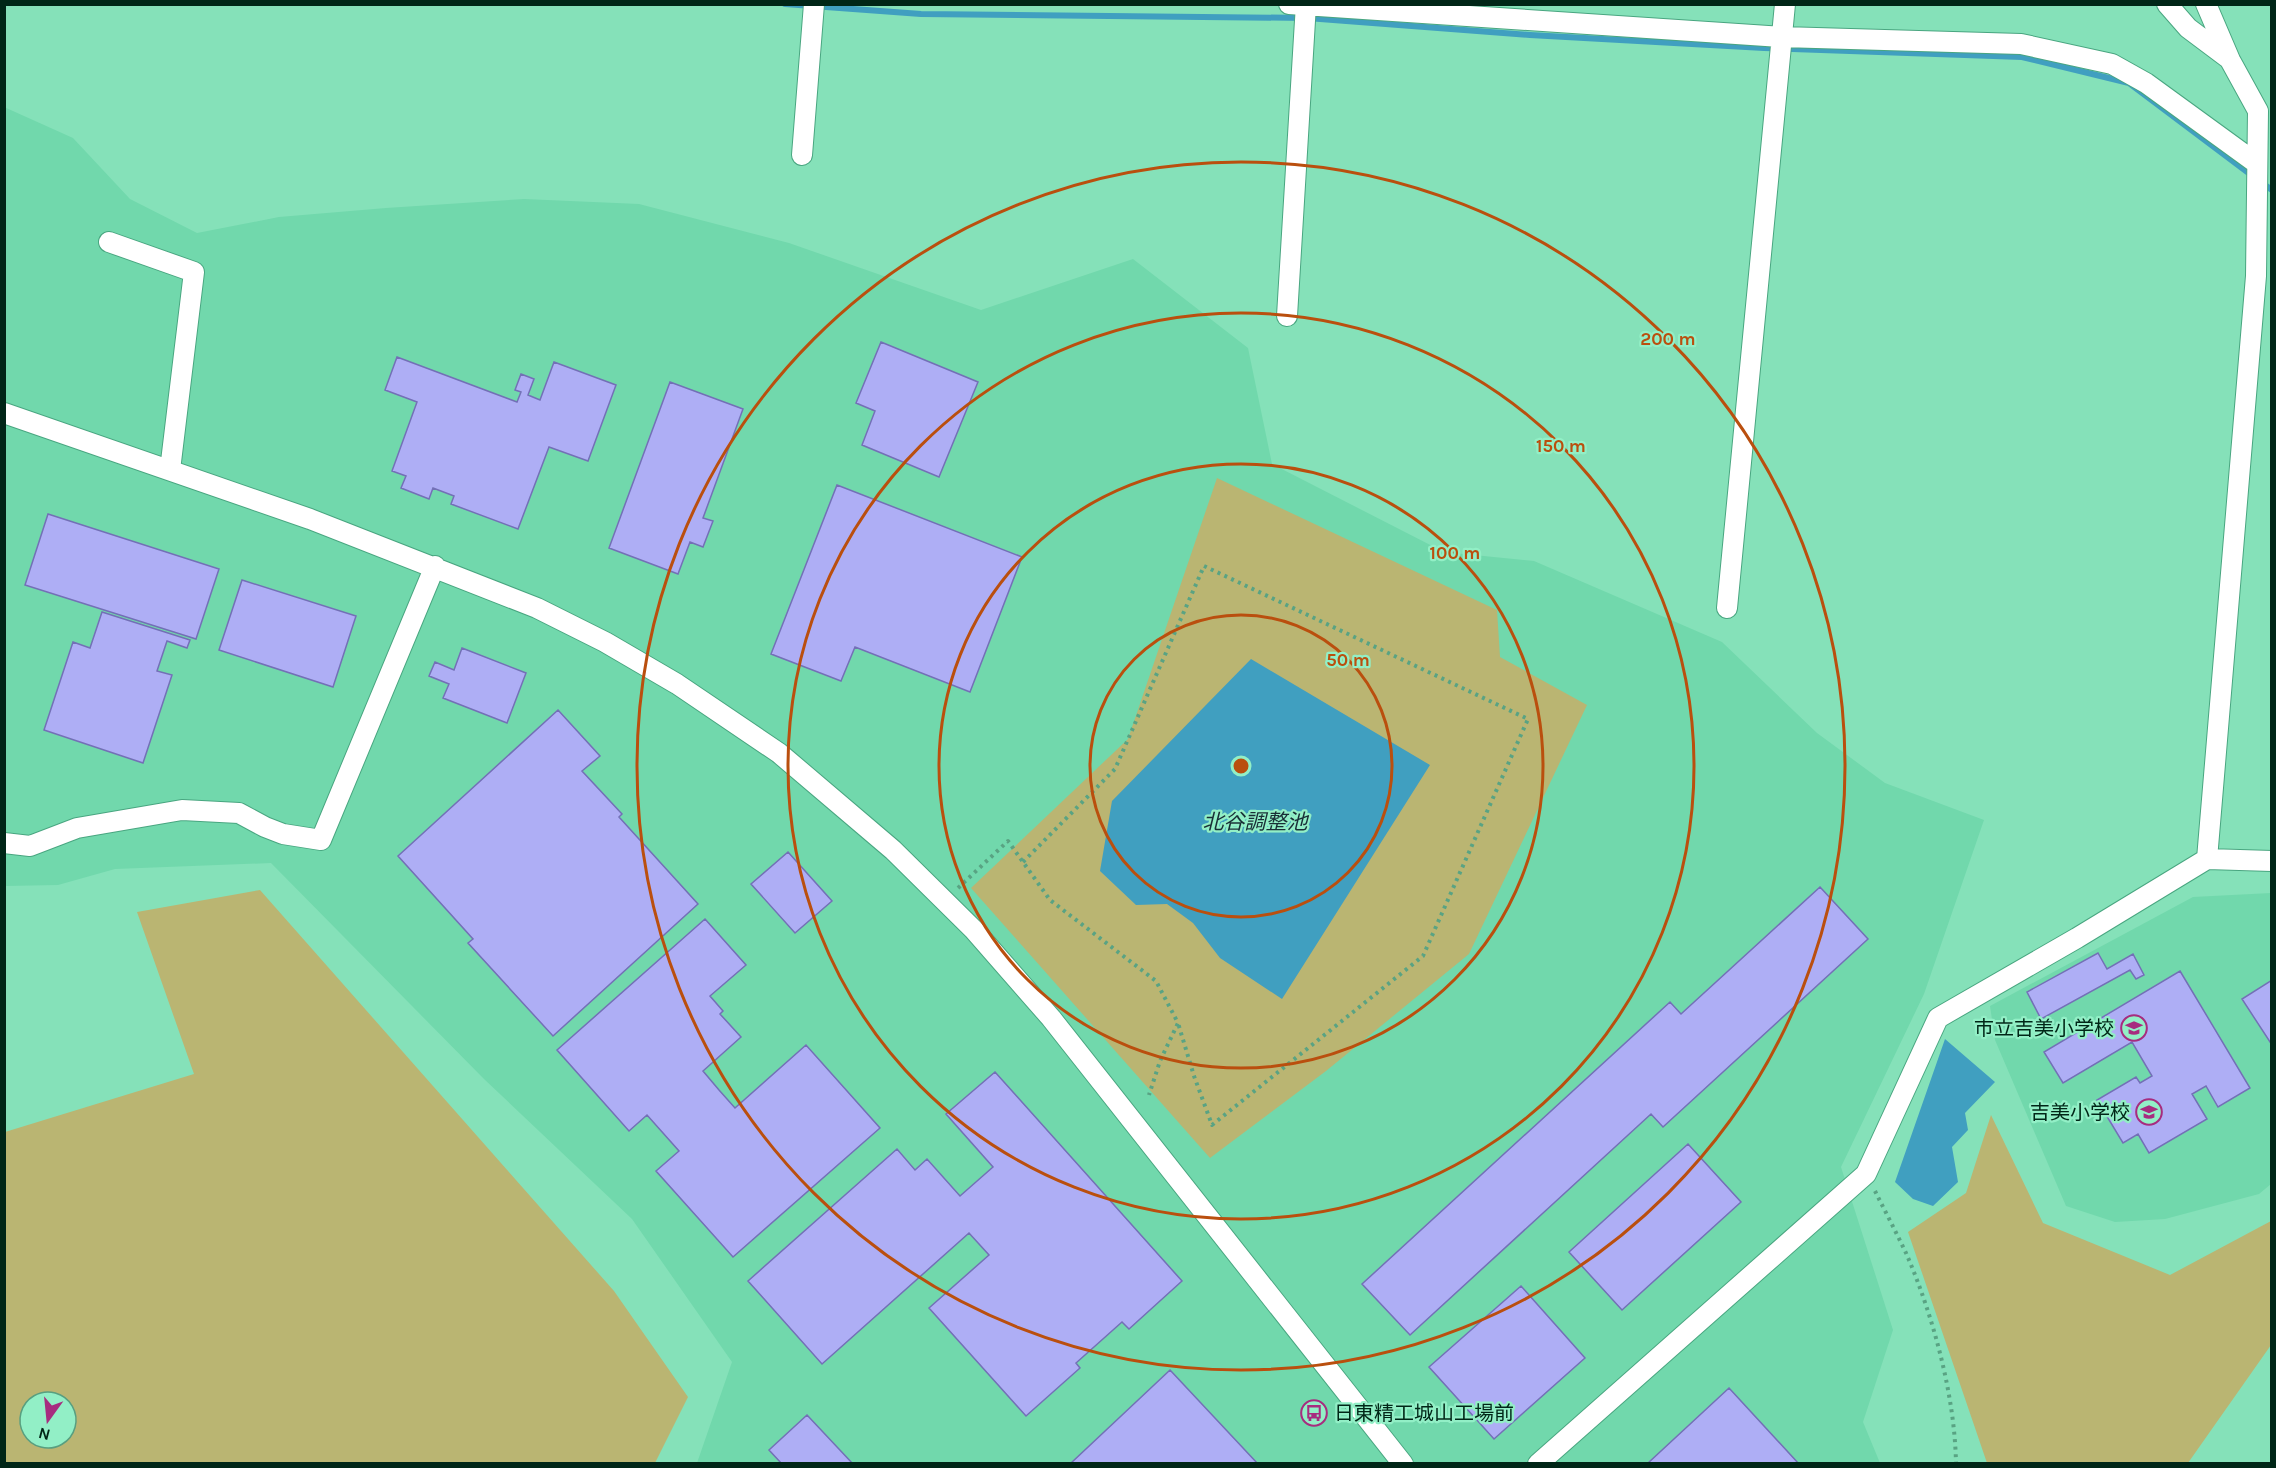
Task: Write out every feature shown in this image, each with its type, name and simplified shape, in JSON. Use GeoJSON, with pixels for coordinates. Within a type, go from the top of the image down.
{"type":"FeatureCollection","features":[{"type":"Feature","properties":{"kind":"street"},"geometry":{"type":"LineString","coordinates":[[802,155],[814,4]]}},
{"type":"Feature","properties":{"kind":"street"},"geometry":{"type":"LineString","coordinates":[[1727,608],[1785,4]]}},
{"type":"Feature","properties":{"kind":"street"},"geometry":{"type":"LineString","coordinates":[[2167,4],[2188,28],[2230,60]]}},
{"type":"Feature","properties":{"kind":"street"},"geometry":{"type":"LineString","coordinates":[[2206,4],[2230,60],[2258,111],[2256,276],[2207,859]]}},
{"type":"Feature","properties":{"kind":"street"},"geometry":{"type":"LineString","coordinates":[[1287,316],[1300,5],[1782,37],[2021,44],[2112,64],[2146,83],[2256,163]]}},
{"type":"Feature","properties":{"kind":"street"},"geometry":{"type":"LineString","coordinates":[[109,242],[194,272],[170,470]]}},
{"type":"Feature","properties":{"kind":"street"},"geometry":{"type":"LineString","coordinates":[[4,412],[310,519],[435,566],[537,608],[605,642],[677,684],[779,753],[893,850],[974,930],[1051,1018],[1403,1464]]}},
{"type":"Feature","properties":{"kind":"street"},"geometry":{"type":"LineString","coordinates":[[4,843],[30,846],[77,828],[182,810],[239,813],[283,834],[321,840],[435,566]]}},
{"type":"Feature","properties":{"kind":"street"},"geometry":{"type":"LineString","coordinates":[[1538,1464],[1866,1174],[1938,1018],[2077,938],[2207,859],[2271,861]]}},
{"type":"Feature","properties":{"kind":"path"},"geometry":{"type":"LineString","coordinates":[[944,901],[1008,841],[1050,900],[1156,981],[1178,1023],[1212,1125],[1423,956],[1528,719],[1204,566],[1115,769],[1023,862]]}},
{"type":"Feature","properties":{"kind":"path"},"geometry":{"type":"LineString","coordinates":[[1149,1095],[1178,1023]]}},
{"type":"Feature","properties":{"kind":"path"},"geometry":{"type":"LineString","coordinates":[[1866,1174],[1906,1254],[1925,1307],[1949,1388],[1956,1464]]}},
{"type":"Feature","properties":{"kind":"shaded area"},"geometry":{"type":"Polygon","coordinates":[[[4,107],[73,138],[130,199],[197,233],[279,217],[386,208],[524,199],[639,204],[789,243],[981,310],[1133,259],[1248,348],[1272,464],[1444,552],[1534,561],[1722,642],[1817,733],[1885,783],[1984,820],[1924,994],[1841,1167],[1893,1330],[1863,1422],[1880,1463],[697,1463],[732,1362],[632,1219],[484,1079],[271,863],[115,869],[58,885],[5,886],[4,107]]]}},
{"type":"Feature","properties":{"kind":"shaded area"},"geometry":{"type":"Polygon","coordinates":[[[1217,478],[1497,610],[1500,657],[1587,705],[1469,954],[1326,1071],[1210,1158],[971,888],[1128,739],[1217,478]]]}},
{"type":"Feature","properties":{"kind":"shaded area"},"geometry":{"type":"Polygon","coordinates":[[[260,890],[614,1291],[688,1397],[655,1463],[5,1463],[5,1132],[194,1074],[137,912],[260,890]]]}},
{"type":"Feature","properties":{"kind":"shaded area","name":"吉美小学校"},"geometry":{"type":"Polygon","coordinates":[[[2271,893],[2271,1184],[2259,1194],[2165,1219],[2115,1222],[2066,1206],[1995,1040],[1990,1006],[2193,897],[2271,893]]]}},
{"type":"Feature","properties":{"kind":"shaded area"},"geometry":{"type":"Polygon","coordinates":[[[1991,1115],[2043,1223],[2170,1275],[2271,1221],[2271,1345],[2188,1463],[1987,1463],[1908,1232],[1966,1193],[1991,1115]]]}},
{"type":"Feature","properties":{"kind":"water","name":"北谷調整池"},"geometry":{"type":"Polygon","coordinates":[[[1251,659],[1430,765],[1282,999],[1220,958],[1193,923],[1167,904],[1136,905],[1100,871],[1112,801],[1251,659]]]}},
{"type":"Feature","properties":{"kind":"water"},"geometry":{"type":"Polygon","coordinates":[[[1945,1039],[1995,1082],[1965,1113],[1968,1130],[1952,1147],[1958,1182],[1933,1206],[1913,1199],[1895,1182],[1945,1039]]]}},
{"type":"Feature","properties":{"kind":"building"},"geometry":{"type":"Polygon","coordinates":[[[881,342],[978,382],[939,477],[862,445],[875,411],[856,403],[881,342]]]}},
{"type":"Feature","properties":{"kind":"building"},"geometry":{"type":"Polygon","coordinates":[[[397,357],[517,402],[521,392],[515,390],[521,374],[534,379],[528,395],[540,400],[554,362],[616,385],[588,461],[549,447],[518,529],[451,504],[454,496],[433,488],[429,499],[401,488],[406,476],[392,471],[417,402],[385,390],[397,357]]]}},
{"type":"Feature","properties":{"kind":"building"},"geometry":{"type":"Polygon","coordinates":[[[670,382],[743,409],[703,518],[713,521],[703,547],[690,542],[678,574],[609,548],[670,382]]]}},
{"type":"Feature","properties":{"kind":"building"},"geometry":{"type":"Polygon","coordinates":[[[837,485],[1022,557],[970,692],[855,647],[841,681],[771,654],[837,485]]]}},
{"type":"Feature","properties":{"kind":"building"},"geometry":{"type":"Polygon","coordinates":[[[48,514],[219,569],[196,639],[25,585],[48,514]]]}},
{"type":"Feature","properties":{"kind":"building"},"geometry":{"type":"Polygon","coordinates":[[[242,580],[356,616],[333,687],[219,650],[242,580]]]}},
{"type":"Feature","properties":{"kind":"building"},"geometry":{"type":"Polygon","coordinates":[[[102,612],[190,640],[187,648],[167,641],[157,671],[172,675],[143,763],[44,730],[73,642],[90,648],[102,612]]]}},
{"type":"Feature","properties":{"kind":"building"},"geometry":{"type":"Polygon","coordinates":[[[462,648],[526,673],[507,723],[443,698],[449,684],[429,676],[435,662],[454,670],[462,648]]]}},
{"type":"Feature","properties":{"kind":"building"},"geometry":{"type":"Polygon","coordinates":[[[558,710],[600,756],[582,771],[622,814],[619,817],[698,904],[553,1036],[468,943],[473,939],[398,856],[558,710]]]}},
{"type":"Feature","properties":{"kind":"building"},"geometry":{"type":"Polygon","coordinates":[[[788,852],[832,901],[795,933],[751,884],[788,852]]]}},
{"type":"Feature","properties":{"kind":"building"},"geometry":{"type":"Polygon","coordinates":[[[1820,887],[1868,939],[1663,1127],[1651,1114],[1410,1335],[1362,1284],[1670,1002],[1681,1014],[1820,887]]]}},
{"type":"Feature","properties":{"kind":"building"},"geometry":{"type":"Polygon","coordinates":[[[705,919],[746,965],[710,996],[723,1011],[720,1014],[741,1037],[703,1071],[735,1108],[806,1045],[880,1128],[733,1257],[656,1171],[679,1151],[647,1115],[629,1131],[557,1050],[705,919]]]}},
{"type":"Feature","properties":{"kind":"building"},"geometry":{"type":"Polygon","coordinates":[[[2098,953],[2107,969],[2133,954],[2144,975],[2136,979],[2130,970],[2041,1019],[2027,992],[2098,953]]]}},
{"type":"Feature","properties":{"kind":"building"},"geometry":{"type":"Polygon","coordinates":[[[2180,971],[2250,1088],[2218,1107],[2206,1086],[2192,1094],[2207,1119],[2149,1153],[2138,1134],[2123,1143],[2097,1100],[2136,1077],[2140,1083],[2152,1076],[2132,1042],[2063,1083],[2044,1052],[2180,971]]]}},
{"type":"Feature","properties":{"kind":"building"},"geometry":{"type":"Polygon","coordinates":[[[2272,980],[2272,1045],[2242,999],[2272,980]]]}},
{"type":"Feature","properties":{"kind":"building"},"geometry":{"type":"Polygon","coordinates":[[[995,1072],[1182,1281],[1129,1329],[1122,1322],[1076,1363],[1080,1368],[1026,1416],[929,1308],[989,1255],[969,1233],[822,1364],[748,1281],[897,1149],[915,1170],[927,1159],[960,1196],[993,1167],[946,1114],[995,1072]]]}},
{"type":"Feature","properties":{"kind":"building"},"geometry":{"type":"Polygon","coordinates":[[[1688,1144],[1741,1202],[1622,1310],[1569,1252],[1688,1144]]]}},
{"type":"Feature","properties":{"kind":"building"},"geometry":{"type":"Polygon","coordinates":[[[1521,1286],[1585,1358],[1494,1439],[1429,1367],[1521,1286]]]}},
{"type":"Feature","properties":{"kind":"building"},"geometry":{"type":"Polygon","coordinates":[[[1170,1370],[1258,1464],[1070,1464],[1170,1370]]]}},
{"type":"Feature","properties":{"kind":"building"},"geometry":{"type":"Polygon","coordinates":[[[1729,1388],[1799,1464],[1647,1464],[1729,1388]]]}},
{"type":"Feature","properties":{"kind":"building"},"geometry":{"type":"Polygon","coordinates":[[[807,1415],[853,1464],[782,1464],[769,1450],[807,1415]]]}},
{"type":"Feature","properties":{"kind":"waterway"},"geometry":{"type":"LineString","coordinates":[[785,4],[921,14],[1307,18],[1530,35],[1764,48],[2022,57],[2129,83],[2254,177]]}},
{"type":"Feature","properties":{"kind":"waterway"},"geometry":{"type":"LineString","coordinates":[[2262,183],[2272,190]]}},
{"type":"Feature","properties":{"kind":"place","name":"市立吉美小学校"},"geometry":{"type":"Point","coordinates":[2134,1028]}},
{"type":"Feature","properties":{"kind":"place","name":"吉美小学校"},"geometry":{"type":"Point","coordinates":[2149,1112]}},
{"type":"Feature","properties":{"kind":"place","name":"日東精工城山工場前"},"geometry":{"type":"Point","coordinates":[1314,1413]}}]}
